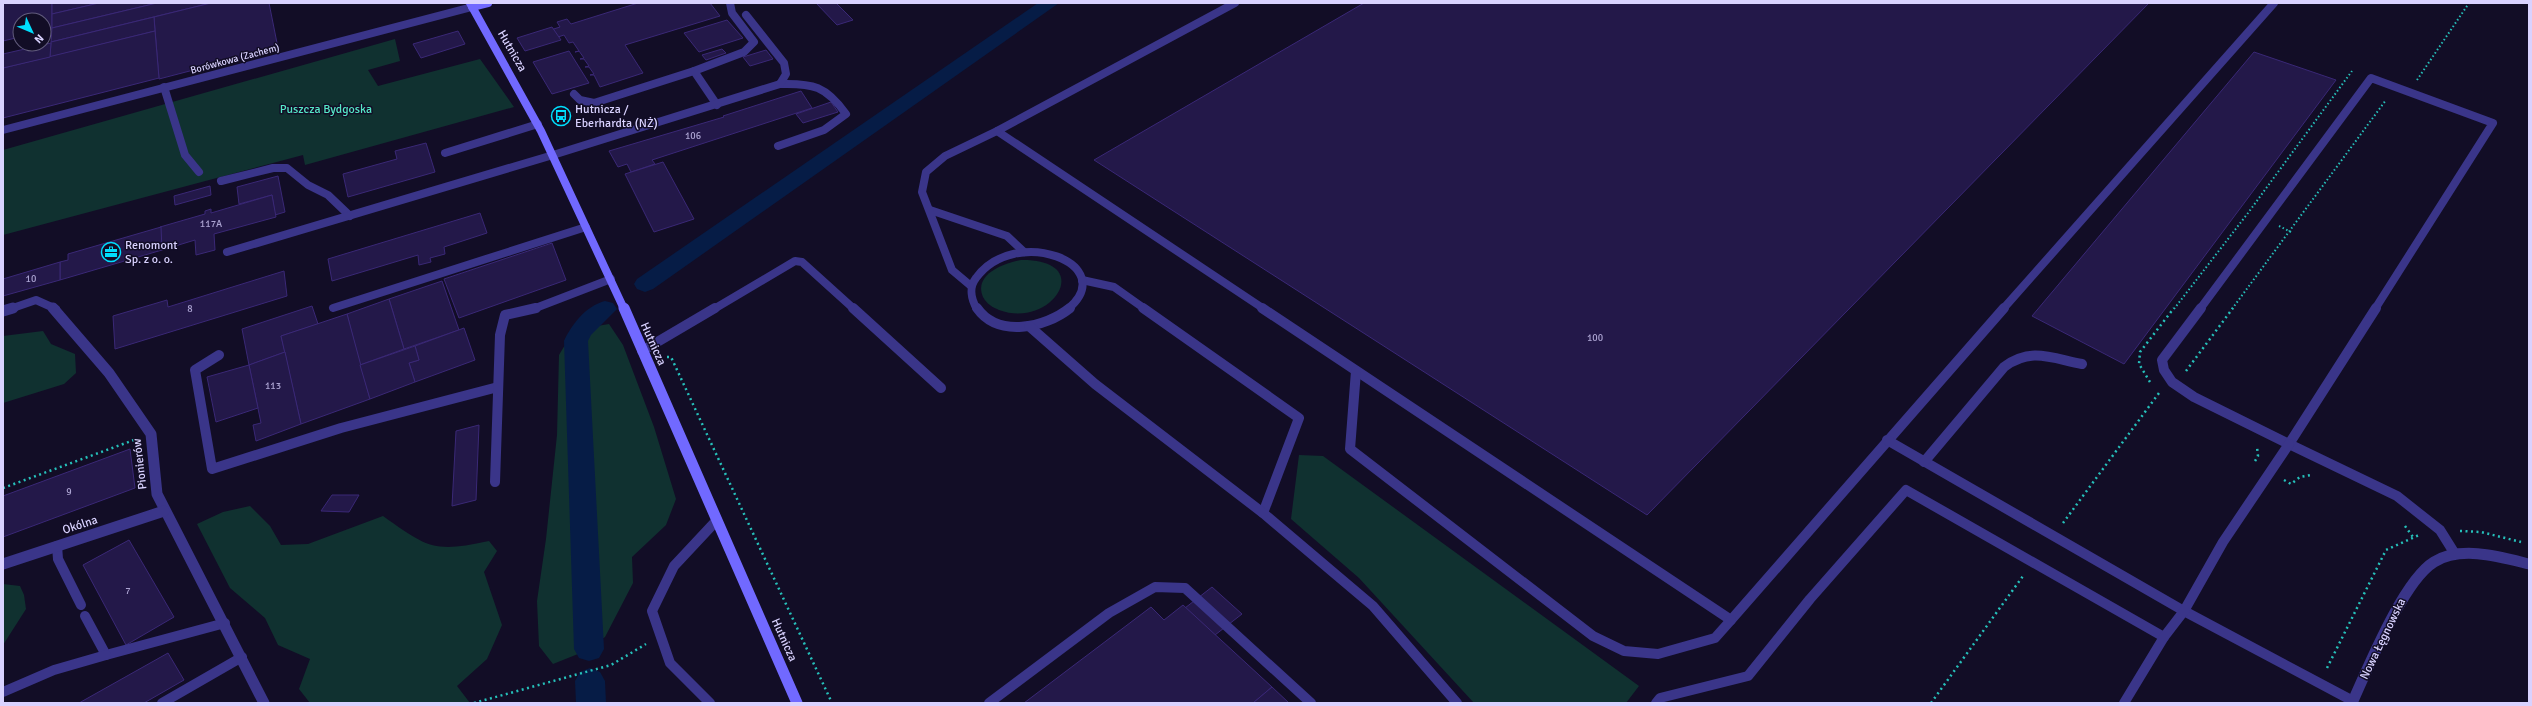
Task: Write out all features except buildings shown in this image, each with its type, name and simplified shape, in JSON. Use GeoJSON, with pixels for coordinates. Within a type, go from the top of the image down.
{"type":"FeatureCollection","features":[{"type":"Feature","properties":{"kind":"street"},"geometry":{"type":"LineString","coordinates":[[471,5],[488,3]]}},
{"type":"Feature","properties":{"kind":"street","name":"Hutnicza"},"geometry":{"type":"LineString","coordinates":[[471,5],[538,124],[611,279],[797,703]]}},
{"type":"Feature","properties":{"kind":"street","name":"Pionierów"},"geometry":{"type":"LineString","coordinates":[[3,311],[36,300],[56,309],[109,373],[142,418],[151,434],[155,463],[154,479],[157,494],[164,511],[225,623],[264,703]]}},
{"type":"Feature","properties":{"kind":"street","name":"Okólna"},"geometry":{"type":"LineString","coordinates":[[3,564],[164,511]]}},
{"type":"Feature","properties":{"kind":"street","name":"Nowa Łęgnowska"},"geometry":{"type":"LineString","coordinates":[[2352,702],[2405,595],[2433,562],[2456,554],[2483,554],[2529,564]]}},
{"type":"Feature","properties":{"kind":"lane"},"geometry":{"type":"LineString","coordinates":[[574,94],[580,100],[594,103],[694,71],[744,52],[751,47],[754,42],[732,13],[730,3]]}},
{"type":"Feature","properties":{"kind":"lane"},"geometry":{"type":"LineString","coordinates":[[971,286],[952,270],[934,229],[930,210],[922,192],[926,172],[945,156],[997,131],[1235,3]]}},
{"type":"Feature","properties":{"kind":"lane"},"geometry":{"type":"LineString","coordinates":[[1356,371],[1350,449],[1593,636],[1624,652],[1658,654],[1715,638],[1887,440],[2274,3]]}},
{"type":"Feature","properties":{"kind":"lane","name":"Borówkowa (Zachem)"},"geometry":{"type":"LineString","coordinates":[[3,130],[471,5]]}},
{"type":"Feature","properties":{"kind":"lane"},"geometry":{"type":"LineString","coordinates":[[746,15],[784,63],[786,74],[780,84]]}},
{"type":"Feature","properties":{"kind":"lane"},"geometry":{"type":"LineString","coordinates":[[694,71],[717,105]]}},
{"type":"Feature","properties":{"kind":"lane"},"geometry":{"type":"LineString","coordinates":[[2124,703],[2164,638],[2184,611],[2223,542],[2289,445],[2493,123],[2371,78],[2162,360],[2164,370],[2172,382],[2194,397],[2289,445],[2397,496],[2440,530],[2456,554]]}},
{"type":"Feature","properties":{"kind":"lane"},"geometry":{"type":"LineString","coordinates":[[227,252],[553,155],[717,105],[780,84],[809,83],[819,86],[832,95],[846,114],[841,121],[830,128],[778,146]]}},
{"type":"Feature","properties":{"kind":"lane"},"geometry":{"type":"LineString","coordinates":[[164,87],[185,155],[199,172]]}},
{"type":"Feature","properties":{"kind":"lane"},"geometry":{"type":"LineString","coordinates":[[445,153],[538,124]]}},
{"type":"Feature","properties":{"kind":"lane"},"geometry":{"type":"LineString","coordinates":[[997,131],[1731,620]]}},
{"type":"Feature","properties":{"kind":"lane"},"geometry":{"type":"LineString","coordinates":[[221,181],[273,168],[287,168],[308,185],[328,195],[350,216]]}},
{"type":"Feature","properties":{"kind":"lane"},"geometry":{"type":"LineString","coordinates":[[930,210],[1007,236],[1024,252]]}},
{"type":"Feature","properties":{"kind":"lane"},"geometry":{"type":"LineString","coordinates":[[333,308],[474,261],[586,227]]}},
{"type":"Feature","properties":{"kind":"lane"},"geometry":{"type":"LineString","coordinates":[[1042,251],[1059,255],[1072,263],[1081,274],[1082,280],[1083,286],[1079,298],[1069,310],[1055,319],[1029,326],[1001,324],[986,318],[976,309],[971,298],[971,286],[978,274],[990,264],[1006,256],[1024,252],[1042,251]]}},
{"type":"Feature","properties":{"kind":"lane"},"geometry":{"type":"LineString","coordinates":[[644,354],[795,261],[802,262],[941,388]]}},
{"type":"Feature","properties":{"kind":"lane"},"geometry":{"type":"LineString","coordinates":[[495,482],[500,335],[505,314],[525,312],[611,279]]}},
{"type":"Feature","properties":{"kind":"lane"},"geometry":{"type":"LineString","coordinates":[[1082,280],[1114,287],[1299,418],[1263,512]]}},
{"type":"Feature","properties":{"kind":"lane"},"geometry":{"type":"LineString","coordinates":[[1029,326],[1095,384],[1263,512],[1373,606],[1457,703]]}},
{"type":"Feature","properties":{"kind":"lane"},"geometry":{"type":"LineString","coordinates":[[219,355],[195,370],[212,469],[341,428],[498,387]]}},
{"type":"Feature","properties":{"kind":"lane"},"geometry":{"type":"LineString","coordinates":[[1924,462],[2004,367],[2018,357],[2033,355],[2082,364]]}},
{"type":"Feature","properties":{"kind":"lane"},"geometry":{"type":"LineString","coordinates":[[1887,440],[2184,611],[2352,702]]}},
{"type":"Feature","properties":{"kind":"lane"},"geometry":{"type":"LineString","coordinates":[[1656,703],[1660,698],[1748,676],[1815,593],[1906,490],[2164,638]]}},
{"type":"Feature","properties":{"kind":"lane"},"geometry":{"type":"LineString","coordinates":[[710,703],[670,663],[652,611],[674,566],[717,520]]}},
{"type":"Feature","properties":{"kind":"lane"},"geometry":{"type":"LineString","coordinates":[[57,546],[58,559],[81,605]]}},
{"type":"Feature","properties":{"kind":"lane"},"geometry":{"type":"LineString","coordinates":[[989,703],[1109,613],[1155,587],[1185,588],[1311,703]]}},
{"type":"Feature","properties":{"kind":"lane"},"geometry":{"type":"LineString","coordinates":[[85,616],[106,655]]}},
{"type":"Feature","properties":{"kind":"lane"},"geometry":{"type":"LineString","coordinates":[[3,692],[54,670],[225,623]]}},
{"type":"Feature","properties":{"kind":"lane"},"geometry":{"type":"LineString","coordinates":[[162,703],[242,657]]}},
{"type":"Feature","properties":{"kind":"path"},"geometry":{"type":"LineString","coordinates":[[2186,372],[2388,98],[2401,99],[2408,91],[2469,3]]}},
{"type":"Feature","properties":{"kind":"path"},"geometry":{"type":"LineString","coordinates":[[2166,396],[2159,393],[2146,378],[2139,364],[2140,352],[2248,213],[2352,70]]}},
{"type":"Feature","properties":{"kind":"path"},"geometry":{"type":"LineString","coordinates":[[644,354],[671,357],[832,703]]}},
{"type":"Feature","properties":{"kind":"path"},"geometry":{"type":"LineString","coordinates":[[3,488],[151,434]]}},
{"type":"Feature","properties":{"kind":"path"},"geometry":{"type":"LineString","coordinates":[[2253,442],[2257,447],[2258,456],[2253,466],[2291,484],[2300,477],[2314,474]]}},
{"type":"Feature","properties":{"kind":"path"},"geometry":{"type":"LineString","coordinates":[[2405,525],[2413,537]]}},
{"type":"Feature","properties":{"kind":"path"},"geometry":{"type":"LineString","coordinates":[[2319,683],[2386,550],[2413,537],[2440,530],[2481,532],[2529,545]]}},
{"type":"Feature","properties":{"kind":"path"},"geometry":{"type":"LineString","coordinates":[[474,703],[611,665],[660,635]]}},
{"type":"Feature","properties":{"kind":"green space","name":"Puszcza Bydgoska"},"geometry":{"type":"Polygon","coordinates":[[[395,39],[400,61],[368,70],[378,86],[480,59],[514,107],[305,165],[303,155],[3,235],[3,150],[395,39]]]}},
{"type":"Feature","properties":{"kind":"green space"},"geometry":{"type":"Polygon","coordinates":[[[1021,260],[1044,263],[1057,270],[1061,281],[1058,292],[1049,303],[1035,310],[1018,314],[999,310],[986,302],[981,289],[982,282],[986,276],[999,267],[1021,260]]]}},
{"type":"Feature","properties":{"kind":"green space"},"geometry":{"type":"Polygon","coordinates":[[[609,324],[623,345],[654,427],[676,499],[666,525],[632,557],[633,583],[605,637],[578,654],[553,664],[539,646],[537,601],[546,539],[557,435],[559,355],[574,330],[609,324]]]}},
{"type":"Feature","properties":{"kind":"green space"},"geometry":{"type":"Polygon","coordinates":[[[43,331],[51,344],[75,354],[76,373],[64,384],[3,403],[3,336],[43,331]]]}},
{"type":"Feature","properties":{"kind":"green space"},"geometry":{"type":"Polygon","coordinates":[[[1299,455],[1323,456],[1639,686],[1626,703],[1474,703],[1359,578],[1291,519],[1299,455]]]}},
{"type":"Feature","properties":{"kind":"green space"},"geometry":{"type":"Polygon","coordinates":[[[250,506],[270,526],[281,545],[308,544],[383,516],[411,535],[432,545],[456,547],[489,541],[497,551],[484,572],[502,625],[487,659],[457,686],[470,703],[310,703],[299,689],[310,659],[278,645],[265,618],[230,588],[197,524],[223,512],[250,506]]]}},
{"type":"Feature","properties":{"kind":"green space"},"geometry":{"type":"Polygon","coordinates":[[[3,584],[20,586],[24,595],[26,609],[3,645],[3,584]]]}},
{"type":"Feature","properties":{"kind":"waterway"},"geometry":{"type":"LineString","coordinates":[[645,284],[1050,3]]}},
{"type":"Feature","properties":{"kind":"waterway"},"geometry":{"type":"LineString","coordinates":[[589,649],[576,341],[581,330],[605,309]]}},
{"type":"Feature","properties":{"kind":"waterway"},"geometry":{"type":"LineString","coordinates":[[590,681],[591,703]]}},
{"type":"Feature","properties":{"kind":"place","name":"Hutnicza / Eberhardta (NŻ)"},"geometry":{"type":"Point","coordinates":[561,116]}},
{"type":"Feature","properties":{"kind":"place","name":"Renomont Sp. z o. o."},"geometry":{"type":"Point","coordinates":[111,252]}}]}
